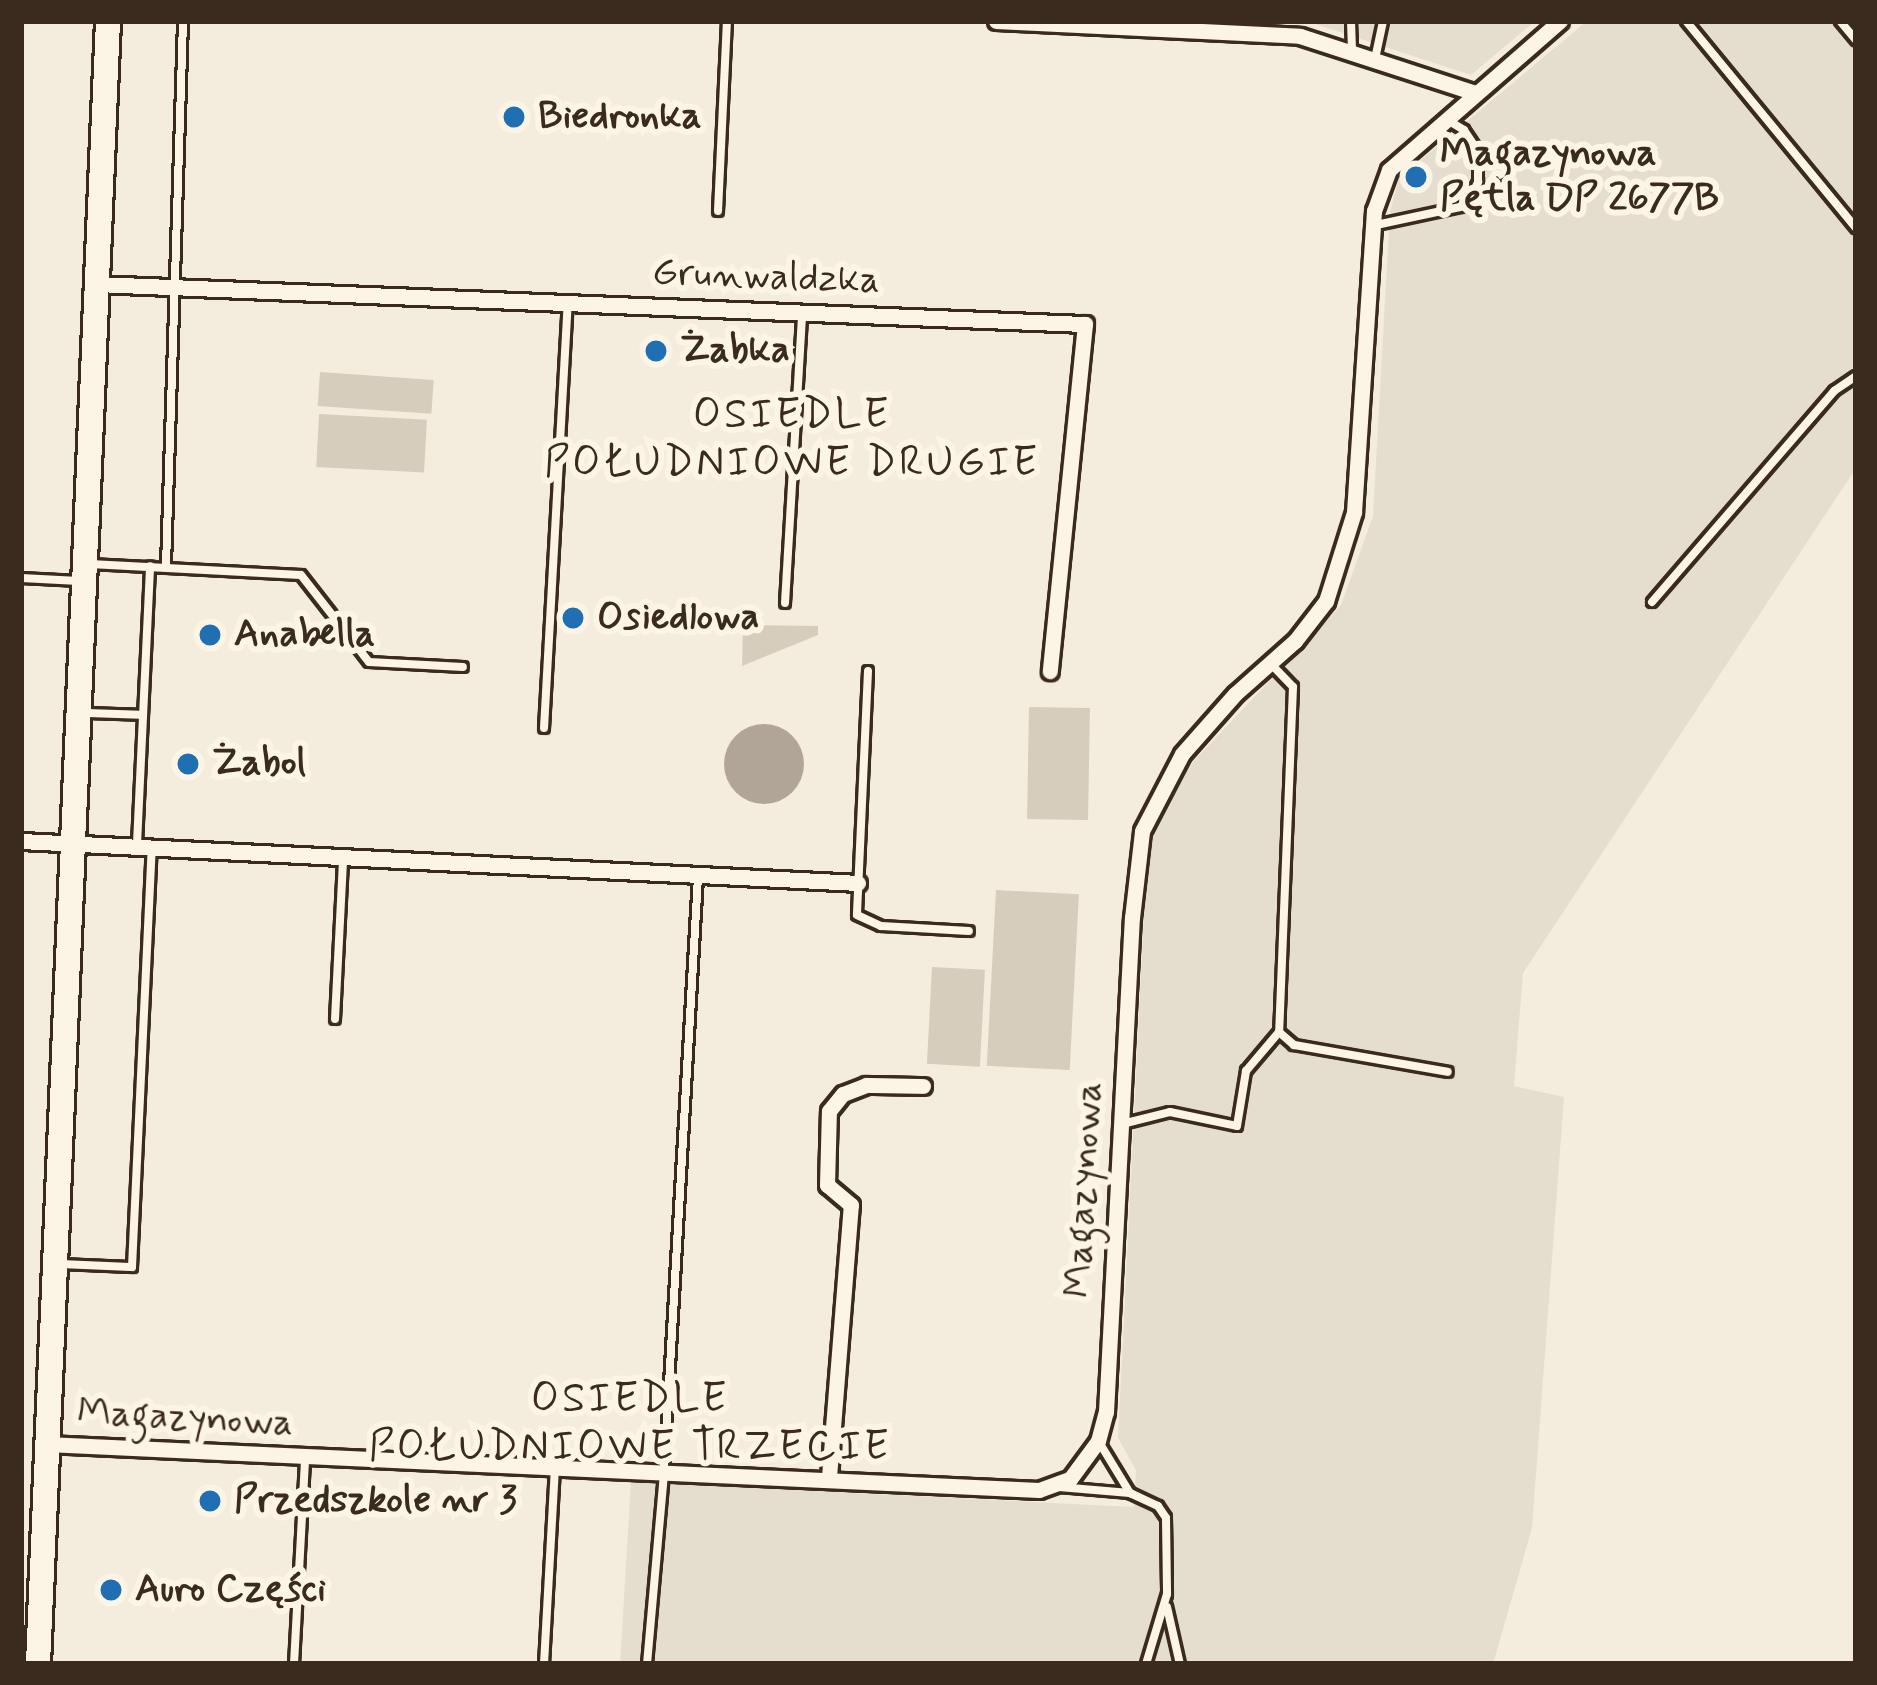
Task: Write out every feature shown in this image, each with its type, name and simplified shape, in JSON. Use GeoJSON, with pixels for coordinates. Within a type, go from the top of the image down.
{"type":"FeatureCollection","features":[{"type":"Feature","properties":{"kind":"main road"},"geometry":{"type":"LineString","coordinates":[[38,1664],[69,842],[108,21]]}},
{"type":"Feature","properties":{"kind":"street"},"geometry":{"type":"LineString","coordinates":[[996,21],[1300,36],[1474,93]]}},
{"type":"Feature","properties":{"kind":"street","name":"Magazynowa"},"geometry":{"type":"LineString","coordinates":[[1098,1441],[1106,1412],[1132,918],[1142,831],[1182,754],[1234,694],[1295,641],[1326,601],[1354,512],[1373,226],[1389,170],[1560,21]]}},
{"type":"Feature","properties":{"kind":"street","name":"Grunwaldzka"},"geometry":{"type":"LineString","coordinates":[[96,284],[1085,324],[1050,671]]}},
{"type":"Feature","properties":{"kind":"street"},"geometry":{"type":"LineString","coordinates":[[21,842],[144,844],[857,883]]}},
{"type":"Feature","properties":{"kind":"street"},"geometry":{"type":"LineString","coordinates":[[830,1477],[851,1205],[826,1185],[829,1111],[843,1094],[866,1084],[923,1086]]}},
{"type":"Feature","properties":{"kind":"street"},"geometry":{"type":"LineString","coordinates":[[1052,1486],[1085,1465],[1098,1441]]}},
{"type":"Feature","properties":{"kind":"street","name":"Magazynowa"},"geometry":{"type":"LineString","coordinates":[[46,1444],[555,1470],[1052,1486]]}},
{"type":"Feature","properties":{"kind":"lane"},"geometry":{"type":"LineString","coordinates":[[166,566],[183,21]]}},
{"type":"Feature","properties":{"kind":"lane"},"geometry":{"type":"LineString","coordinates":[[718,211],[728,21]]}},
{"type":"Feature","properties":{"kind":"lane"},"geometry":{"type":"LineString","coordinates":[[1351,21],[1352,53]]}},
{"type":"Feature","properties":{"kind":"lane"},"geometry":{"type":"LineString","coordinates":[[1375,60],[1383,21]]}},
{"type":"Feature","properties":{"kind":"lane"},"geometry":{"type":"LineString","coordinates":[[1686,21],[1856,229]]}},
{"type":"Feature","properties":{"kind":"lane"},"geometry":{"type":"LineString","coordinates":[[1840,21],[1856,40]]}},
{"type":"Feature","properties":{"kind":"lane"},"geometry":{"type":"LineString","coordinates":[[1373,226],[1460,207],[1471,196],[1478,182],[1478,151],[1464,130],[1444,118]]}},
{"type":"Feature","properties":{"kind":"lane"},"geometry":{"type":"LineString","coordinates":[[544,728],[568,303]]}},
{"type":"Feature","properties":{"kind":"lane"},"geometry":{"type":"LineString","coordinates":[[785,603],[802,313]]}},
{"type":"Feature","properties":{"kind":"lane"},"geometry":{"type":"LineString","coordinates":[[1652,602],[1834,391],[1856,376]]}},
{"type":"Feature","properties":{"kind":"lane"},"geometry":{"type":"LineString","coordinates":[[55,1264],[132,1267],[144,844],[142,715],[150,566]]}},
{"type":"Feature","properties":{"kind":"lane"},"geometry":{"type":"LineString","coordinates":[[21,578],[150,566],[301,575],[368,662],[463,667]]}},
{"type":"Feature","properties":{"kind":"lane"},"geometry":{"type":"LineString","coordinates":[[1121,1125],[1170,1112],[1237,1126],[1246,1071],[1279,1032],[1293,687],[1270,663]]}},
{"type":"Feature","properties":{"kind":"lane"},"geometry":{"type":"LineString","coordinates":[[868,671],[857,915],[869,924],[969,931]]}},
{"type":"Feature","properties":{"kind":"lane"},"geometry":{"type":"LineString","coordinates":[[75,712],[142,715]]}},
{"type":"Feature","properties":{"kind":"lane"},"geometry":{"type":"LineString","coordinates":[[335,1019],[343,854]]}},
{"type":"Feature","properties":{"kind":"lane"},"geometry":{"type":"LineString","coordinates":[[646,1664],[664,1472],[698,874]]}},
{"type":"Feature","properties":{"kind":"lane"},"geometry":{"type":"LineString","coordinates":[[1279,1032],[1294,1045],[1448,1072]]}},
{"type":"Feature","properties":{"kind":"lane"},"geometry":{"type":"LineString","coordinates":[[1098,1441],[1130,1493]]}},
{"type":"Feature","properties":{"kind":"lane"},"geometry":{"type":"LineString","coordinates":[[294,1664],[305,1459]]}},
{"type":"Feature","properties":{"kind":"lane"},"geometry":{"type":"LineString","coordinates":[[544,1664],[555,1470]]}},
{"type":"Feature","properties":{"kind":"lane"},"geometry":{"type":"LineString","coordinates":[[1052,1486],[1130,1493],[1158,1506],[1166,1518],[1166,1600],[1180,1664]]}},
{"type":"Feature","properties":{"kind":"lane"},"geometry":{"type":"LineString","coordinates":[[1146,1664],[1166,1600]]}},
{"type":"Feature","properties":{"kind":"shaded area"},"geometry":{"type":"Polygon","coordinates":[[[1306,21],[1535,21],[1471,75],[1306,21]]]}},
{"type":"Feature","properties":{"kind":"shaded area"},"geometry":{"type":"Polygon","coordinates":[[[1587,21],[1856,21],[1856,468],[1523,973],[1514,1086],[1564,1097],[1532,1528],[1493,1664],[620,1664],[631,1482],[1134,1507],[1136,1470],[1118,1438],[1147,853],[1167,800],[1192,763],[1341,605],[1373,516],[1390,212],[1399,178],[1587,21]]]}},
{"type":"Feature","properties":{"kind":"shaded area"},"geometry":{"type":"Polygon","coordinates":[[[320,372],[434,380],[431,414],[318,406],[320,372]]]}},
{"type":"Feature","properties":{"kind":"shaded area"},"geometry":{"type":"Polygon","coordinates":[[[319,414],[427,420],[424,473],[316,467],[319,414]]]}},
{"type":"Feature","properties":{"kind":"shaded area"},"geometry":{"type":"Polygon","coordinates":[[[743,625],[818,626],[818,635],[742,666],[743,625]]]}},
{"type":"Feature","properties":{"kind":"shaded area"},"geometry":{"type":"Polygon","coordinates":[[[1029,707],[1090,708],[1088,820],[1027,819],[1029,707]]]}},
{"type":"Feature","properties":{"kind":"shaded area"},"geometry":{"type":"Polygon","coordinates":[[[764,724],[792,736],[804,764],[792,792],[764,804],[736,792],[724,764],[736,736],[764,724]]]}},
{"type":"Feature","properties":{"kind":"shaded area"},"geometry":{"type":"Polygon","coordinates":[[[996,890],[1079,894],[1070,1070],[987,1066],[996,890]]]}},
{"type":"Feature","properties":{"kind":"shaded area"},"geometry":{"type":"Polygon","coordinates":[[[932,967],[985,970],[980,1067],[927,1064],[932,967]]]}},
{"type":"Feature","properties":{"kind":"place","name":"Biedronka"},"geometry":{"type":"Point","coordinates":[514,117]}},
{"type":"Feature","properties":{"kind":"place","name":"Magazynowa Pętla DP 2677B"},"geometry":{"type":"Point","coordinates":[1416,177]}},
{"type":"Feature","properties":{"kind":"place","name":"Żabka"},"geometry":{"type":"Point","coordinates":[656,351]}},
{"type":"Feature","properties":{"kind":"place","name":"Osiedlowa"},"geometry":{"type":"Point","coordinates":[573,618]}},
{"type":"Feature","properties":{"kind":"place","name":"Anabella"},"geometry":{"type":"Point","coordinates":[210,635]}},
{"type":"Feature","properties":{"kind":"place","name":"Żabol"},"geometry":{"type":"Point","coordinates":[188,764]}},
{"type":"Feature","properties":{"kind":"place","name":"Przedszkole nr 3"},"geometry":{"type":"Point","coordinates":[210,1501]}},
{"type":"Feature","properties":{"kind":"place","name":"Auro Części"},"geometry":{"type":"Point","coordinates":[111,1590]}},
{"type":"Feature","properties":{"kind":"district","name":"OSIEDLE POŁUDNIOWE DRUGIE"},"geometry":{"type":"Point","coordinates":[792,440]}},
{"type":"Feature","properties":{"kind":"district","name":"OSIEDLE POŁUDNIOWE TRZECIE"},"geometry":{"type":"Point","coordinates":[630,1424]}}]}
